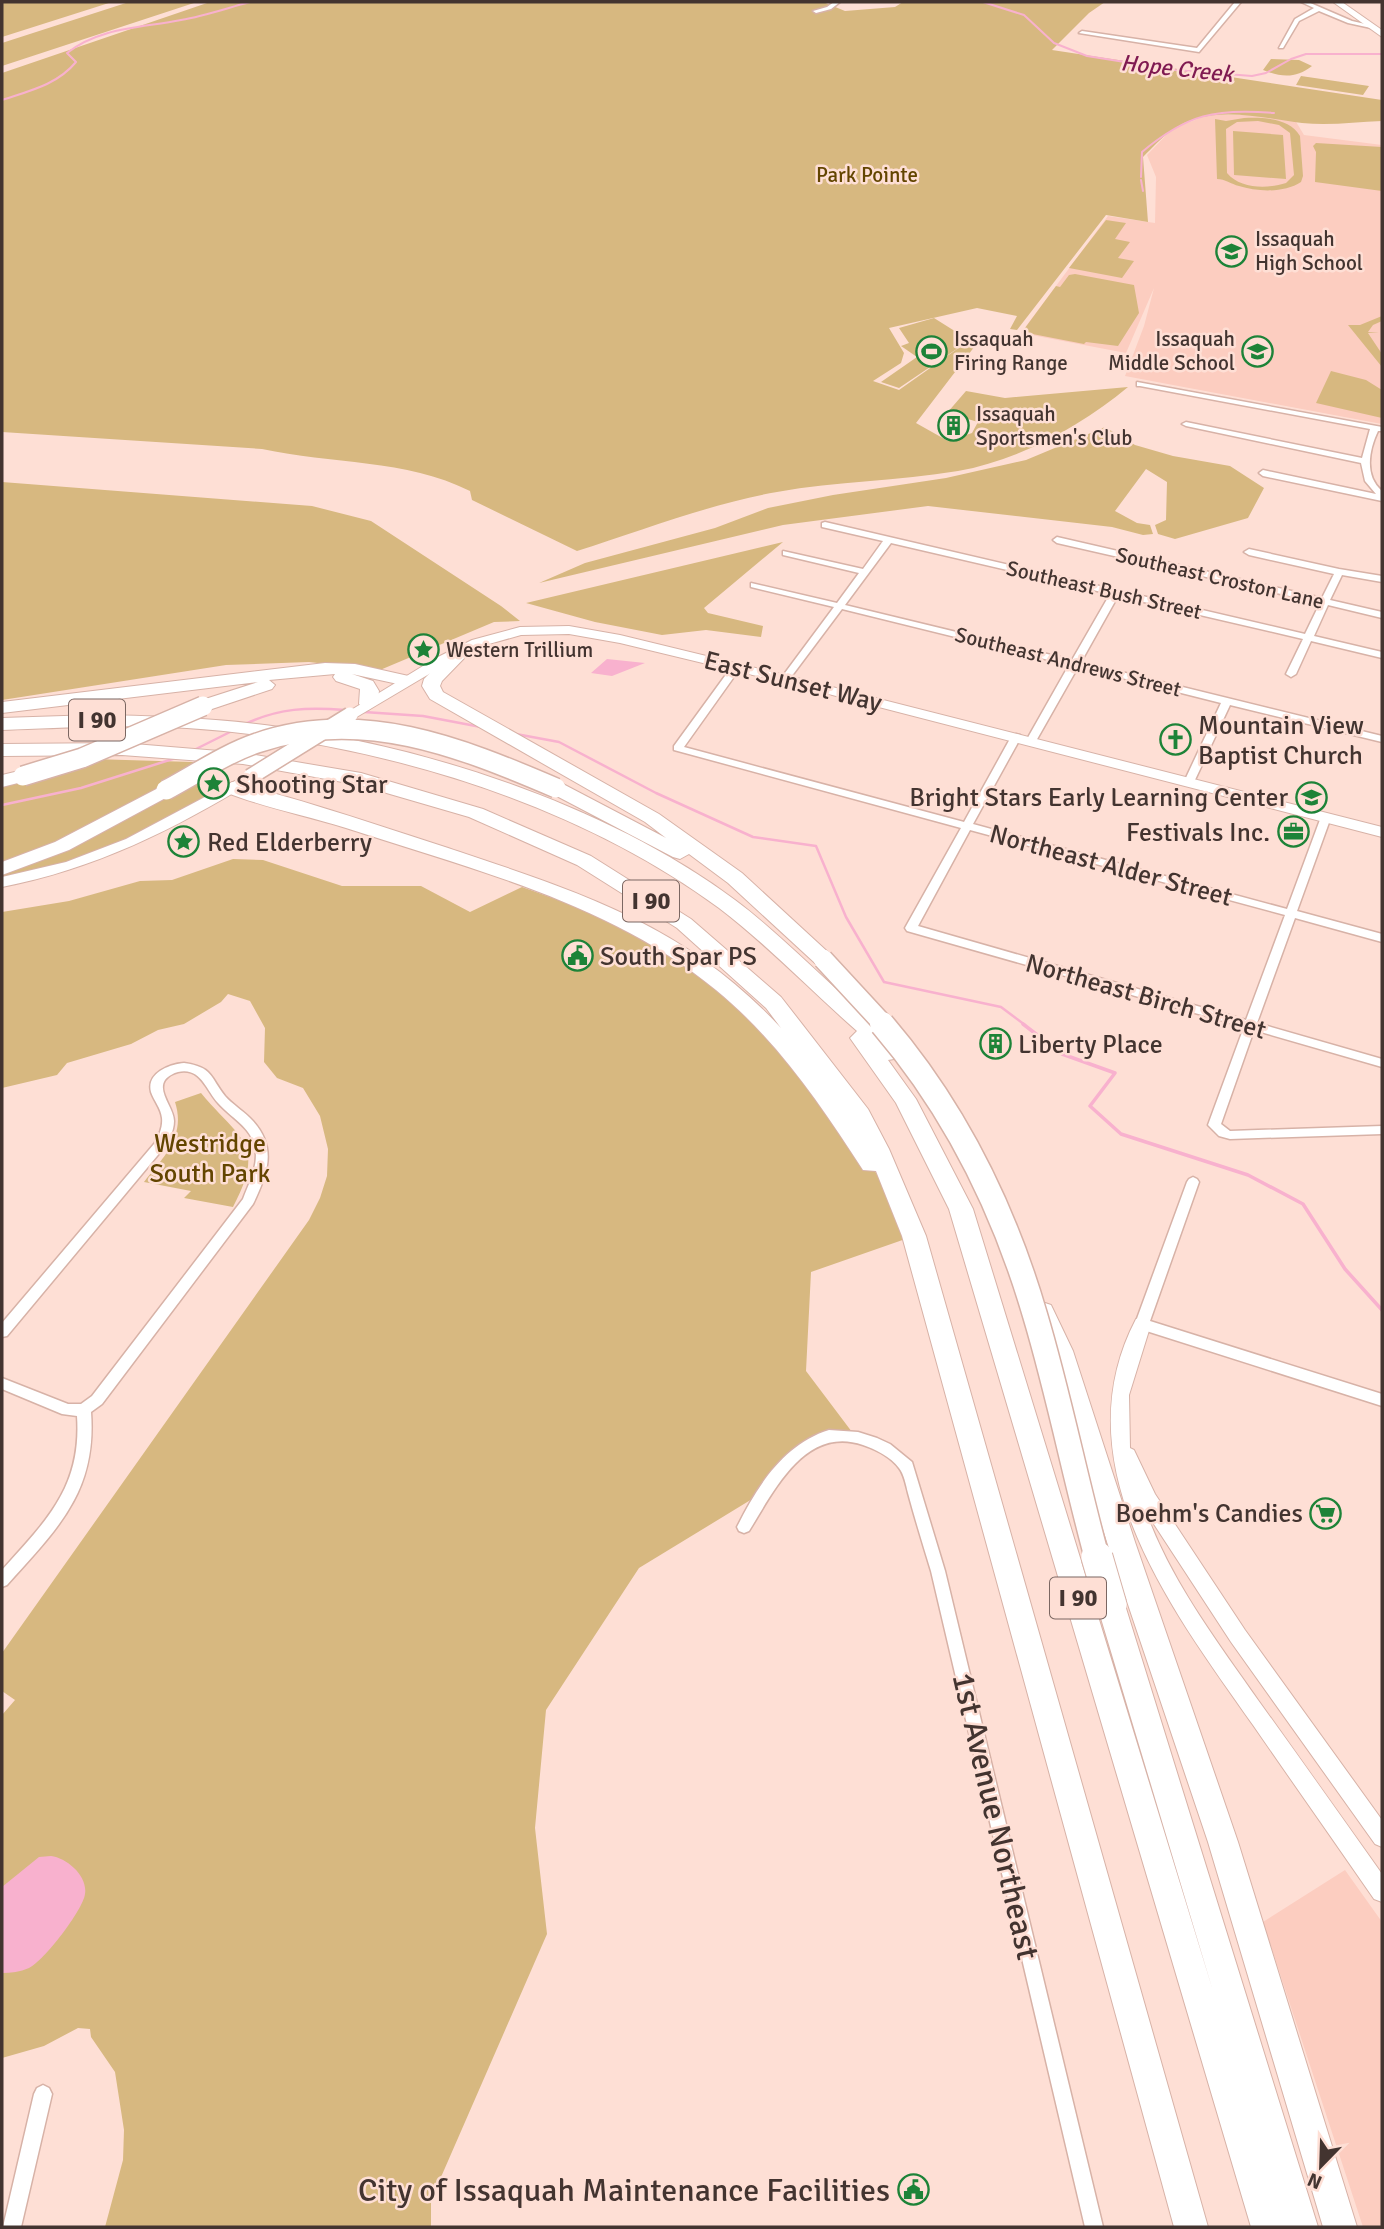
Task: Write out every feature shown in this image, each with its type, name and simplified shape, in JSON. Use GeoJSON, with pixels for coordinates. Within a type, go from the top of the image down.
{"type":"FeatureCollection","features":[{"type":"Feature","properties":{"kind":"highway"},"geometry":{"type":"LineString","coordinates":[[465,649],[436,674],[431,684],[440,698],[604,789],[713,860],[823,959],[890,1030],[957,1127],[990,1192],[1040,1330],[1085,1515],[1111,1605],[1301,2227]]}},
{"type":"Feature","properties":{"kind":"highway"},"geometry":{"type":"LineString","coordinates":[[2,708],[326,668],[355,669],[402,683]]}},
{"type":"Feature","properties":{"kind":"highway"},"geometry":{"type":"LineString","coordinates":[[2,781],[91,755],[203,706],[275,682],[304,677],[342,677],[402,683]]}},
{"type":"Feature","properties":{"kind":"highway"},"geometry":{"type":"LineString","coordinates":[[342,677],[367,685],[373,701]]}},
{"type":"Feature","properties":{"kind":"highway","name":"I 90"},"geometry":{"type":"LineString","coordinates":[[2,723],[90,720],[192,723],[274,731],[347,743],[436,764],[522,794],[605,831],[661,862],[721,900],[790,955],[830,996],[905,1098],[961,1209],[1268,2227]]}},
{"type":"Feature","properties":{"kind":"highway"},"geometry":{"type":"LineString","coordinates":[[2,869],[62,846],[258,743],[306,730],[378,728],[418,736],[556,788],[684,856],[765,908]]}},
{"type":"Feature","properties":{"kind":"highway","name":"I 90"},"geometry":{"type":"LineString","coordinates":[[2,750],[132,748],[250,777],[322,770],[389,785],[495,819],[580,859],[681,922],[747,977],[831,1073],[866,1127],[914,1236],[1188,2219]]}},
{"type":"Feature","properties":{"kind":"highway"},"geometry":{"type":"LineString","coordinates":[[232,788],[250,777],[296,806],[541,886],[623,919],[664,941],[723,983],[776,1033],[867,1158],[914,1236]]}},
{"type":"Feature","properties":{"kind":"highway"},"geometry":{"type":"LineString","coordinates":[[830,996],[876,1035],[918,1085],[951,1134],[994,1211],[1060,1351],[1121,1542],[1223,1842],[1340,2227]]}},
{"type":"Feature","properties":{"kind":"main road"},"geometry":{"type":"LineString","coordinates":[[1329,2],[1382,34]]}},
{"type":"Feature","properties":{"kind":"main road"},"geometry":{"type":"LineString","coordinates":[[1337,2],[1356,17]]}},
{"type":"Feature","properties":{"kind":"main road","name":"East Sunset Way"},"geometry":{"type":"LineString","coordinates":[[250,777],[402,683],[465,649],[510,633],[569,630],[609,636],[785,679],[1382,832]]}},
{"type":"Feature","properties":{"kind":"main road"},"geometry":{"type":"LineString","coordinates":[[2,882],[67,868],[126,847],[232,788]]}},
{"type":"Feature","properties":{"kind":"street"},"geometry":{"type":"LineString","coordinates":[[816,11],[829,8],[837,2]]}},
{"type":"Feature","properties":{"kind":"street"},"geometry":{"type":"LineString","coordinates":[[1082,33],[1199,50],[1238,2]]}},
{"type":"Feature","properties":{"kind":"street"},"geometry":{"type":"LineString","coordinates":[[1304,2],[1350,22],[1371,26]]}},
{"type":"Feature","properties":{"kind":"street"},"geometry":{"type":"LineString","coordinates":[[1281,47],[1299,18],[1318,8]]}},
{"type":"Feature","properties":{"kind":"street"},"geometry":{"type":"LineString","coordinates":[[1140,384],[1378,428],[1366,461],[1368,483],[1382,497]]}},
{"type":"Feature","properties":{"kind":"street"},"geometry":{"type":"LineString","coordinates":[[1186,424],[1366,461]]}},
{"type":"Feature","properties":{"kind":"street"},"geometry":{"type":"LineString","coordinates":[[1263,473],[1382,497]]}},
{"type":"Feature","properties":{"kind":"street","name":"Southeast Bush Street"},"geometry":{"type":"LineString","coordinates":[[825,525],[1382,654]]}},
{"type":"Feature","properties":{"kind":"street"},"geometry":{"type":"LineString","coordinates":[[785,679],[889,540]]}},
{"type":"Feature","properties":{"kind":"street","name":"Southeast Croston Lane"},"geometry":{"type":"LineString","coordinates":[[1057,540],[1382,615]]}},
{"type":"Feature","properties":{"kind":"street"},"geometry":{"type":"LineString","coordinates":[[1249,552],[1382,579]]}},
{"type":"Feature","properties":{"kind":"street"},"geometry":{"type":"LineString","coordinates":[[786,554],[866,572]]}},
{"type":"Feature","properties":{"kind":"street"},"geometry":{"type":"LineString","coordinates":[[1291,674],[1339,572]]}},
{"type":"Feature","properties":{"kind":"street","name":"Southeast Andrews Street"},"geometry":{"type":"LineString","coordinates":[[754,585],[1382,739]]}},
{"type":"Feature","properties":{"kind":"street"},"geometry":{"type":"LineString","coordinates":[[967,826],[1076,663],[1115,592]]}},
{"type":"Feature","properties":{"kind":"street","name":"Northeast Alder Street"},"geometry":{"type":"LineString","coordinates":[[736,667],[678,748],[1382,937]]}},
{"type":"Feature","properties":{"kind":"street"},"geometry":{"type":"LineString","coordinates":[[1189,782],[1227,701]]}},
{"type":"Feature","properties":{"kind":"street"},"geometry":{"type":"LineString","coordinates":[[1326,817],[1215,1120],[1217,1130],[1230,1135],[1382,1130]]}},
{"type":"Feature","properties":{"kind":"street","name":"Northeast Birch Street"},"geometry":{"type":"LineString","coordinates":[[967,826],[911,928],[1382,1063]]}},
{"type":"Feature","properties":{"kind":"street"},"geometry":{"type":"LineString","coordinates":[[2,1332],[165,1136],[168,1114],[156,1091],[158,1080],[167,1071],[181,1067],[200,1071],[209,1079],[221,1100],[254,1130],[262,1155],[258,1179],[248,1201],[97,1401],[83,1410],[67,1410],[2,1383]]}},
{"type":"Feature","properties":{"kind":"street"},"geometry":{"type":"LineString","coordinates":[[1193,1182],[1120,1389],[1118,1408],[1127,1482],[1168,1580],[1212,1650],[1382,1892]]}},
{"type":"Feature","properties":{"kind":"street"},"geometry":{"type":"LineString","coordinates":[[1142,1324],[1382,1400]]}},
{"type":"Feature","properties":{"kind":"street"},"geometry":{"type":"LineString","coordinates":[[2,1580],[49,1526],[71,1494],[82,1471],[86,1427],[83,1410]]}},
{"type":"Feature","properties":{"kind":"street","name":"1st Avenue Northeast"},"geometry":{"type":"LineString","coordinates":[[744,1527],[767,1490],[804,1447],[834,1436],[855,1436],[867,1439],[898,1456],[907,1466],[967,1690],[1094,2227]]}},
{"type":"Feature","properties":{"kind":"street"},"geometry":{"type":"LineString","coordinates":[[1121,1440],[1148,1499],[1238,1636],[1382,1837]]}},
{"type":"Feature","properties":{"kind":"street"},"geometry":{"type":"LineString","coordinates":[[1212,1650],[1238,1636]]}},
{"type":"Feature","properties":{"kind":"street"},"geometry":{"type":"LineString","coordinates":[[8,2226],[43,2094]]}},
{"type":"Feature","properties":{"kind":"shaded area","name":"Issaquah High School"},"geometry":{"type":"Polygon","coordinates":[[[1208,115],[1267,115],[1295,120],[1304,135],[1382,145],[1382,424],[1125,376],[1144,326],[1154,288],[1126,353],[1021,333],[1108,216],[1155,223],[1156,177],[1147,155],[1172,129],[1208,115]]]}},
{"type":"Feature","properties":{"kind":"shaded area"},"geometry":{"type":"Polygon","coordinates":[[[607,659],[645,663],[612,676],[591,673],[607,659]]]}},
{"type":"Feature","properties":{"kind":"shaded area"},"geometry":{"type":"Polygon","coordinates":[[[51,1856],[70,1864],[80,1875],[85,1887],[83,1901],[44,1956],[29,1968],[2,1973],[2,1887],[39,1857],[51,1856]]]}},
{"type":"Feature","properties":{"kind":"shaded area"},"geometry":{"type":"Polygon","coordinates":[[[1345,1870],[1382,1922],[1382,2227],[1363,2227],[1263,1922],[1345,1870]]]}},
{"type":"Feature","properties":{"kind":"green space"},"geometry":{"type":"Polygon","coordinates":[[[2,2],[112,2],[2,37],[2,2]]]}},
{"type":"Feature","properties":{"kind":"green space"},"geometry":{"type":"Polygon","coordinates":[[[129,2],[197,2],[2,66],[2,43],[129,2]]]}},
{"type":"Feature","properties":{"kind":"green space","name":"Park Pointe"},"geometry":{"type":"Polygon","coordinates":[[[210,2],[823,2],[845,11],[895,7],[903,2],[1105,2],[1089,13],[1052,50],[1382,100],[1382,121],[1312,124],[1252,116],[1218,115],[1186,122],[1167,134],[1143,157],[1148,222],[1106,215],[1017,330],[1010,329],[1017,316],[977,308],[889,328],[904,353],[901,363],[873,381],[899,390],[967,342],[899,388],[881,382],[917,357],[901,346],[909,343],[899,328],[934,318],[969,340],[973,338],[978,342],[916,423],[948,441],[972,433],[978,422],[947,413],[966,391],[1005,398],[1128,387],[1070,428],[1027,450],[981,466],[913,477],[822,485],[753,497],[702,510],[577,551],[472,500],[470,491],[420,473],[262,449],[2,432],[2,73],[210,2]]]}},
{"type":"Feature","properties":{"kind":"green space"},"geometry":{"type":"Polygon","coordinates":[[[1271,59],[1299,60],[1312,66],[1294,75],[1276,74],[1263,70],[1271,59]]]}},
{"type":"Feature","properties":{"kind":"green space"},"geometry":{"type":"Polygon","coordinates":[[[1301,76],[1369,86],[1363,95],[1296,85],[1301,76]]]}},
{"type":"Feature","properties":{"kind":"green space"},"geometry":{"type":"Polygon","coordinates":[[[1244,118],[1267,119],[1290,125],[1300,136],[1303,176],[1301,182],[1279,190],[1262,190],[1217,179],[1215,119],[1226,121],[1244,118]],[[1258,121],[1237,122],[1226,129],[1227,173],[1247,185],[1271,186],[1286,183],[1294,175],[1290,133],[1279,125],[1258,121]]]}},
{"type":"Feature","properties":{"kind":"green space"},"geometry":{"type":"Polygon","coordinates":[[[1233,131],[1283,135],[1286,179],[1234,175],[1233,131]]]}},
{"type":"Feature","properties":{"kind":"green space"},"geometry":{"type":"Polygon","coordinates":[[[1316,143],[1382,147],[1382,191],[1315,182],[1316,152],[1313,146],[1316,143]]]}},
{"type":"Feature","properties":{"kind":"green space"},"geometry":{"type":"Polygon","coordinates":[[[1106,220],[1126,223],[1115,239],[1130,242],[1118,258],[1134,261],[1122,278],[1069,268],[1106,220]]]}},
{"type":"Feature","properties":{"kind":"green space"},"geometry":{"type":"Polygon","coordinates":[[[1069,275],[1134,285],[1139,313],[1118,346],[1086,342],[1084,344],[1022,332],[1056,286],[1060,287],[1069,275]]]}},
{"type":"Feature","properties":{"kind":"green space"},"geometry":{"type":"Polygon","coordinates":[[[1382,316],[1382,321],[1373,325],[1368,332],[1379,333],[1368,333],[1382,354],[1382,367],[1348,325],[1360,325],[1382,316]]]}},
{"type":"Feature","properties":{"kind":"green space"},"geometry":{"type":"Polygon","coordinates":[[[1331,371],[1366,380],[1382,390],[1382,418],[1316,403],[1331,371]]]}},
{"type":"Feature","properties":{"kind":"green space"},"geometry":{"type":"Polygon","coordinates":[[[1105,427],[1135,445],[1173,456],[1230,466],[1264,488],[1248,518],[1175,539],[1158,534],[1155,525],[1166,520],[1167,482],[1146,469],[1115,511],[1137,523],[1150,525],[1153,534],[1143,535],[1112,527],[928,506],[783,525],[539,583],[585,563],[715,528],[768,508],[946,478],[1026,460],[1105,427]]]}},
{"type":"Feature","properties":{"kind":"green space"},"geometry":{"type":"Polygon","coordinates":[[[2,482],[312,506],[371,521],[520,621],[494,622],[380,670],[309,662],[226,665],[2,700],[2,482]]]}},
{"type":"Feature","properties":{"kind":"green space"},"geometry":{"type":"Polygon","coordinates":[[[783,542],[704,608],[708,613],[763,626],[761,637],[706,630],[662,635],[595,622],[526,603],[783,542]]]}},
{"type":"Feature","properties":{"kind":"green space"},"geometry":{"type":"Polygon","coordinates":[[[92,759],[193,762],[232,787],[150,836],[23,878],[2,882],[2,781],[92,759]]]}},
{"type":"Feature","properties":{"kind":"green space"},"geometry":{"type":"Polygon","coordinates":[[[233,859],[263,860],[342,886],[421,886],[470,912],[522,887],[589,911],[656,945],[742,1007],[867,1158],[914,1236],[811,1272],[806,1371],[855,1436],[816,1440],[767,1490],[639,1568],[546,1710],[535,1828],[547,1934],[431,2200],[431,2227],[105,2227],[123,2160],[124,2130],[115,2072],[91,2037],[90,2029],[78,2028],[44,2046],[2,2058],[2,1715],[15,1700],[2,1691],[2,1653],[309,1220],[327,1176],[328,1149],[320,1116],[303,1088],[277,1078],[264,1062],[265,1028],[250,1001],[228,994],[221,1002],[184,1024],[158,1030],[131,1044],[67,1063],[57,1075],[2,1088],[2,912],[69,901],[140,881],[172,880],[233,859]]]}},
{"type":"Feature","properties":{"kind":"green space","name":"Westridge South Park"},"geometry":{"type":"Polygon","coordinates":[[[201,1093],[237,1132],[248,1155],[248,1169],[233,1207],[184,1198],[191,1191],[144,1182],[165,1155],[175,1136],[178,1114],[175,1102],[201,1093]]]}},
{"type":"Feature","properties":{"kind":"waterway"},"geometry":{"type":"LineString","coordinates":[[2,100],[42,86],[60,76],[76,62],[67,53],[93,38],[121,30],[199,16],[250,2]]}},
{"type":"Feature","properties":{"kind":"waterway","name":"Hope Creek"},"geometry":{"type":"LineString","coordinates":[[983,2],[1024,15],[1054,43],[1087,56],[1175,70],[1252,76],[1266,73],[1306,54],[1382,54]]}},
{"type":"Feature","properties":{"kind":"waterway"},"geometry":{"type":"LineString","coordinates":[[1141,177],[1142,152],[1173,129],[1203,116],[1219,113],[1274,113]]}},
{"type":"Feature","properties":{"kind":"waterway"},"geometry":{"type":"LineString","coordinates":[[1141,180],[1143,191]]}},
{"type":"Feature","properties":{"kind":"waterway"},"geometry":{"type":"LineString","coordinates":[[245,724],[294,710],[345,710]]}},
{"type":"Feature","properties":{"kind":"waterway"},"geometry":{"type":"LineString","coordinates":[[364,712],[423,716],[481,727]]}},
{"type":"Feature","properties":{"kind":"waterway"},"geometry":{"type":"LineString","coordinates":[[192,751],[232,731]]}},
{"type":"Feature","properties":{"kind":"waterway"},"geometry":{"type":"LineString","coordinates":[[516,734],[559,742],[656,793],[753,837],[816,846],[846,917],[884,982],[1001,1007],[1025,1025]]}},
{"type":"Feature","properties":{"kind":"waterway"},"geometry":{"type":"LineString","coordinates":[[2,805],[81,788],[179,757]]}},
{"type":"Feature","properties":{"kind":"waterway"},"geometry":{"type":"LineString","coordinates":[[1023,1024],[1062,1054],[1115,1073],[1090,1106],[1121,1134],[1248,1175],[1303,1204],[1345,1269],[1382,1310]]}},
{"type":"Feature","properties":{"kind":"place","name":"Issaquah High School"},"geometry":{"type":"Point","coordinates":[1232,251]}},
{"type":"Feature","properties":{"kind":"place","name":"Issaquah Firing Range"},"geometry":{"type":"Point","coordinates":[931,351]}},
{"type":"Feature","properties":{"kind":"place","name":"Issaquah Middle School"},"geometry":{"type":"Point","coordinates":[1258,351]}},
{"type":"Feature","properties":{"kind":"place","name":"Issaquah Sportsmen's Club"},"geometry":{"type":"Point","coordinates":[953,426]}},
{"type":"Feature","properties":{"kind":"place","name":"Western Trillium"},"geometry":{"type":"Point","coordinates":[423,650]}},
{"type":"Feature","properties":{"kind":"place","name":"Mountain View Baptist Church"},"geometry":{"type":"Point","coordinates":[1175,740]}},
{"type":"Feature","properties":{"kind":"place","name":"Shooting Star"},"geometry":{"type":"Point","coordinates":[213,784]}},
{"type":"Feature","properties":{"kind":"place","name":"Bright Stars Early Learning Center"},"geometry":{"type":"Point","coordinates":[1311,797]}},
{"type":"Feature","properties":{"kind":"place","name":"Festivals Inc."},"geometry":{"type":"Point","coordinates":[1293,832]}},
{"type":"Feature","properties":{"kind":"place","name":"Red Elderberry"},"geometry":{"type":"Point","coordinates":[184,842]}},
{"type":"Feature","properties":{"kind":"place","name":"South Spar PS"},"geometry":{"type":"Point","coordinates":[577,956]}},
{"type":"Feature","properties":{"kind":"place","name":"Liberty Place"},"geometry":{"type":"Point","coordinates":[995,1044]}},
{"type":"Feature","properties":{"kind":"place","name":"Boehm's Candies"},"geometry":{"type":"Point","coordinates":[1326,1513]}},
{"type":"Feature","properties":{"kind":"place","name":"City of Issaquah Maintenance Facilities"},"geometry":{"type":"Point","coordinates":[913,2190]}}]}
